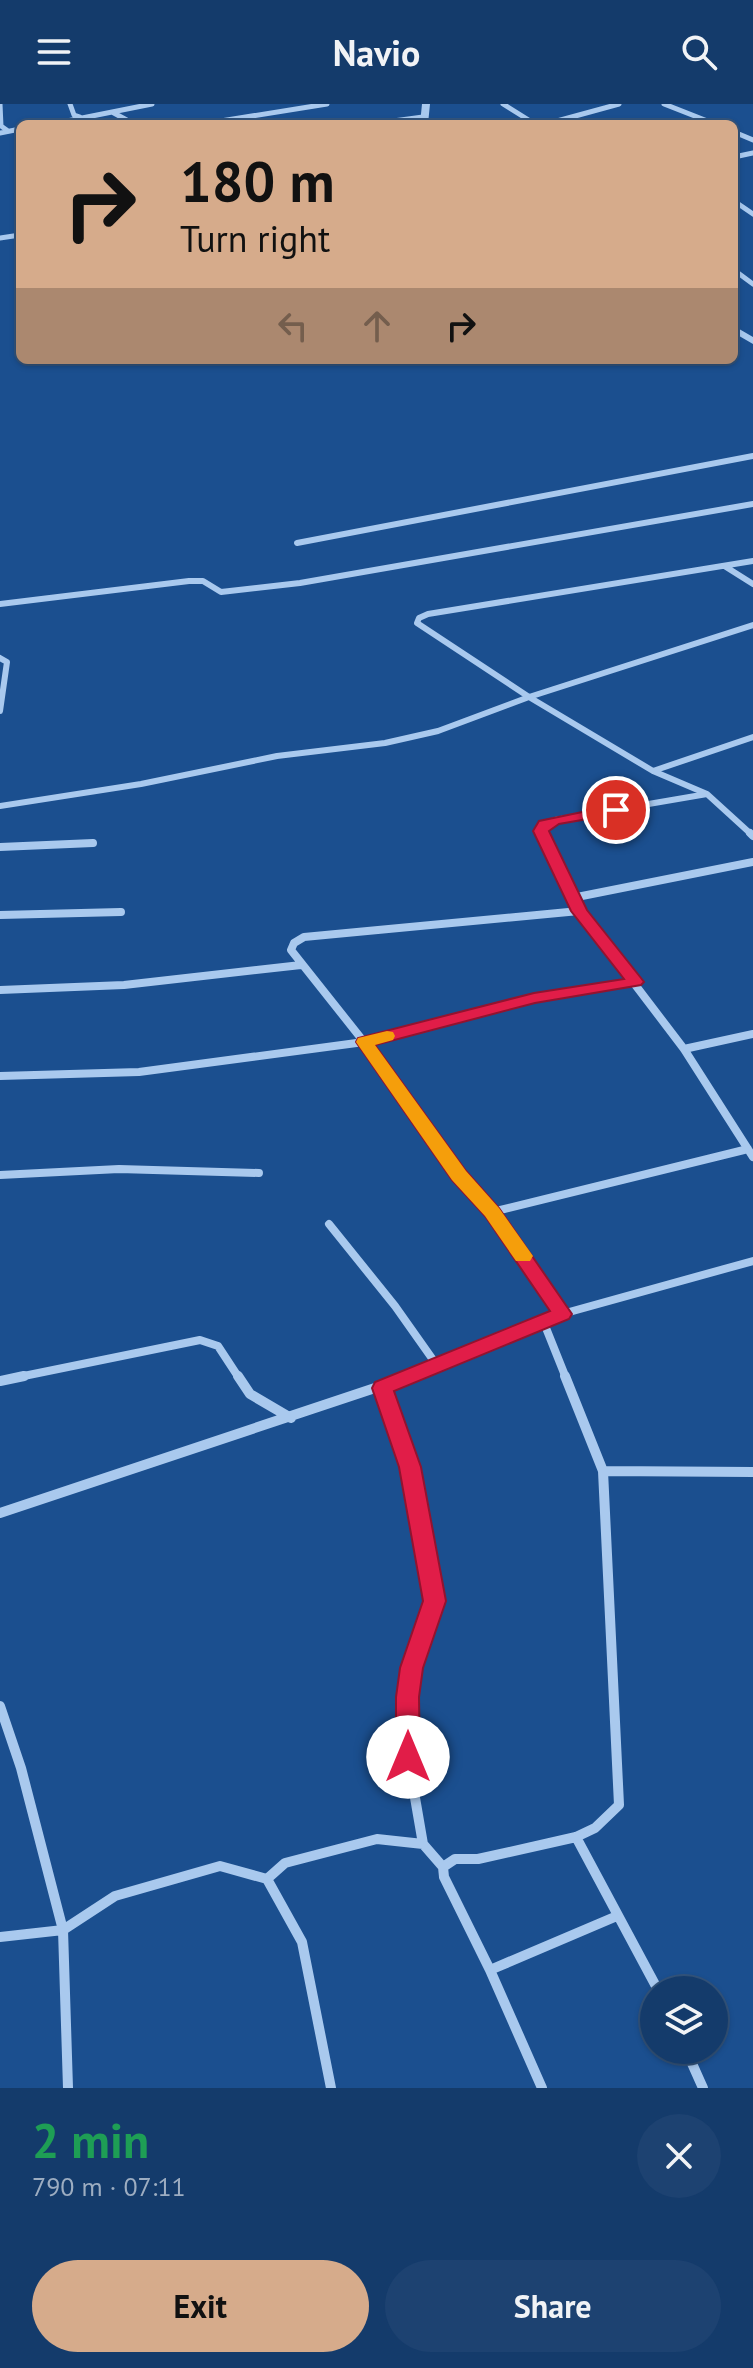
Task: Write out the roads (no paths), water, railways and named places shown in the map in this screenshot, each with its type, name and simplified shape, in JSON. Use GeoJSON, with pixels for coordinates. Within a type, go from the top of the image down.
{"type":"FeatureCollection","features":[{"type":"Feature","properties":{"kind":"street"},"geometry":{"type":"LineString","coordinates":[[0,104],[1,126],[8,131]]}},
{"type":"Feature","properties":{"kind":"street"},"geometry":{"type":"LineString","coordinates":[[70,104],[74,115],[80,117]]}},
{"type":"Feature","properties":{"kind":"street"},"geometry":{"type":"LineString","coordinates":[[68,120],[152,104]]}},
{"type":"Feature","properties":{"kind":"street"},"geometry":{"type":"LineString","coordinates":[[227,120],[327,104]]}},
{"type":"Feature","properties":{"kind":"street"},"geometry":{"type":"LineString","coordinates":[[503,104],[529,120]]}},
{"type":"Feature","properties":{"kind":"street"},"geometry":{"type":"LineString","coordinates":[[597,104],[605,108]]}},
{"type":"Feature","properties":{"kind":"street"},"geometry":{"type":"LineString","coordinates":[[561,120],[619,104]]}},
{"type":"Feature","properties":{"kind":"street"},"geometry":{"type":"LineString","coordinates":[[664,104],[705,120]]}},
{"type":"Feature","properties":{"kind":"street"},"geometry":{"type":"LineString","coordinates":[[111,112],[126,120]]}},
{"type":"Feature","properties":{"kind":"street"},"geometry":{"type":"LineString","coordinates":[[0,133],[16,130]]}},
{"type":"Feature","properties":{"kind":"street"},"geometry":{"type":"LineString","coordinates":[[738,204],[753,214]]}},
{"type":"Feature","properties":{"kind":"street"},"geometry":{"type":"LineString","coordinates":[[741,206],[753,204]]}},
{"type":"Feature","properties":{"kind":"street"},"geometry":{"type":"LineString","coordinates":[[297,543],[753,456]]}},
{"type":"Feature","properties":{"kind":"street"},"geometry":{"type":"LineString","coordinates":[[0,604],[189,581],[203,581],[221,592],[258,589],[753,504]]}},
{"type":"Feature","properties":{"kind":"street"},"geometry":{"type":"LineString","coordinates":[[753,561],[419,618],[417,623],[424,631],[529,697],[653,771],[707,794],[749,829],[753,836]]}},
{"type":"Feature","properties":{"kind":"street"},"geometry":{"type":"LineString","coordinates":[[726,567],[753,584]]}},
{"type":"Feature","properties":{"kind":"street"},"geometry":{"type":"LineString","coordinates":[[0,806],[141,784],[277,756],[385,743],[438,731],[529,697],[753,625]]}},
{"type":"Feature","properties":{"kind":"street"},"geometry":{"type":"LineString","coordinates":[[0,658],[7,662],[0,711]]}},
{"type":"Feature","properties":{"kind":"street"},"geometry":{"type":"LineString","coordinates":[[653,771],[753,737]]}},
{"type":"Feature","properties":{"kind":"street"},"geometry":{"type":"LineString","coordinates":[[492,1212],[751,1153],[684,1049],[579,911],[541,831],[544,824],[707,794]]}},
{"type":"Feature","properties":{"kind":"street"},"geometry":{"type":"LineString","coordinates":[[0,847],[93,843]]}},
{"type":"Feature","properties":{"kind":"street"},"geometry":{"type":"LineString","coordinates":[[572,898],[753,862]]}},
{"type":"Feature","properties":{"kind":"street"},"geometry":{"type":"LineString","coordinates":[[562,1314],[492,1212],[459,1176],[364,1042],[291,950],[294,943],[304,937],[579,911]]}},
{"type":"Feature","properties":{"kind":"street"},"geometry":{"type":"LineString","coordinates":[[0,915],[121,912]]}},
{"type":"Feature","properties":{"kind":"street"},"geometry":{"type":"LineString","coordinates":[[0,990],[124,985],[301,965]]}},
{"type":"Feature","properties":{"kind":"street"},"geometry":{"type":"LineString","coordinates":[[0,1076],[139,1072],[364,1042],[534,998],[635,982]]}},
{"type":"Feature","properties":{"kind":"street"},"geometry":{"type":"LineString","coordinates":[[684,1049],[753,1034]]}},
{"type":"Feature","properties":{"kind":"street"},"geometry":{"type":"LineString","coordinates":[[0,1175],[119,1169],[259,1173]]}},
{"type":"Feature","properties":{"kind":"street"},"geometry":{"type":"LineString","coordinates":[[329,1224],[395,1306],[436,1364]]}},
{"type":"Feature","properties":{"kind":"street"},"geometry":{"type":"LineString","coordinates":[[0,1513],[382,1388],[562,1314],[753,1261]]}},
{"type":"Feature","properties":{"kind":"street"},"geometry":{"type":"LineString","coordinates":[[443,1867],[455,1859],[478,1859],[576,1837],[595,1828],[619,1805],[603,1471],[544,1323]]}},
{"type":"Feature","properties":{"kind":"street"},"geometry":{"type":"LineString","coordinates":[[0,1381],[200,1340],[218,1346],[250,1394],[291,1418]]}},
{"type":"Feature","properties":{"kind":"street"},"geometry":{"type":"LineString","coordinates":[[382,1388],[410,1467],[435,1601],[412,1668],[408,1697],[408,1757],[423,1844],[443,1867],[444,1877],[490,1970],[542,2088]]}},
{"type":"Feature","properties":{"kind":"street"},"geometry":{"type":"LineString","coordinates":[[603,1471],[753,1472]]}},
{"type":"Feature","properties":{"kind":"street"},"geometry":{"type":"LineString","coordinates":[[0,1706],[21,1768],[63,1930],[68,2088]]}},
{"type":"Feature","properties":{"kind":"street"},"geometry":{"type":"LineString","coordinates":[[576,1837],[650,1976]]}},
{"type":"Feature","properties":{"kind":"street"},"geometry":{"type":"LineString","coordinates":[[267,1879],[285,1863],[377,1839],[423,1844]]}},
{"type":"Feature","properties":{"kind":"street"},"geometry":{"type":"LineString","coordinates":[[0,1937],[63,1930],[115,1896],[220,1866],[267,1879],[302,1942],[331,2088]]}},
{"type":"Feature","properties":{"kind":"street"},"geometry":{"type":"LineString","coordinates":[[490,1970],[617,1916]]}},
{"type":"Feature","properties":{"kind":"street"},"geometry":{"type":"LineString","coordinates":[[692,2064],[703,2088]]}}]}
